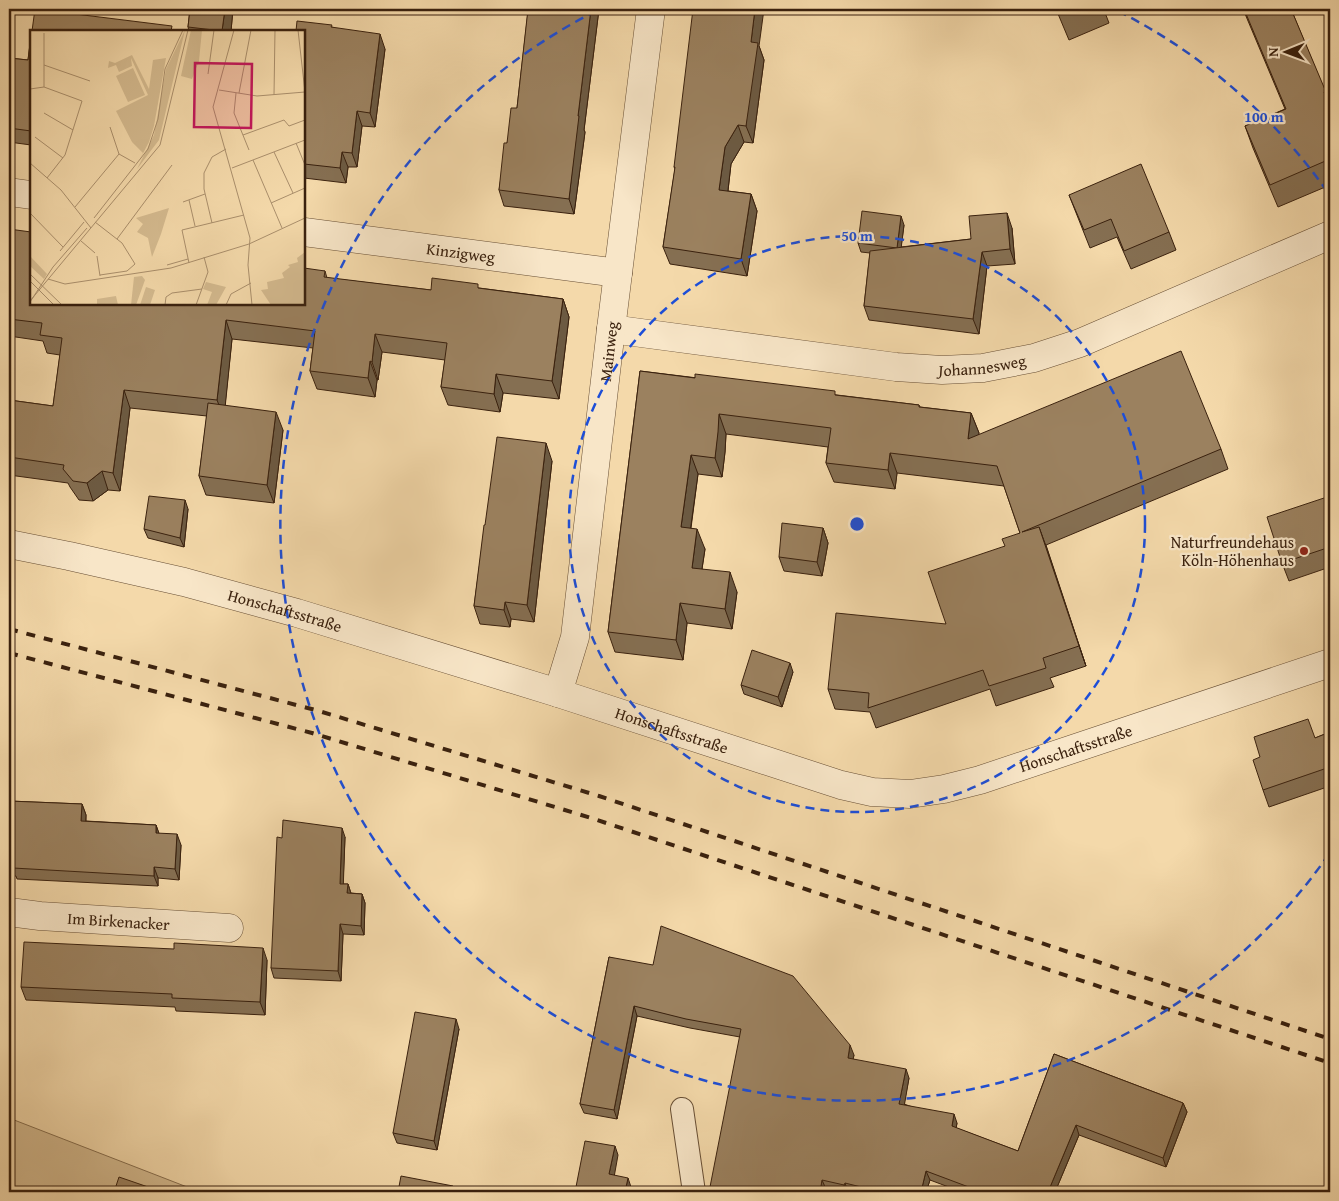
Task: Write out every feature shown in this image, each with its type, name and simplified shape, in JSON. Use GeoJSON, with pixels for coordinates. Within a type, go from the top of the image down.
{"type":"FeatureCollection","features":[{"type":"Feature","properties":{"kind":"street","name":"Mainweg"},"geometry":{"type":"LineString","coordinates":[[558,693],[575,637],[651,9]]}},
{"type":"Feature","properties":{"kind":"street"},"geometry":{"type":"LineString","coordinates":[[9,192],[30,195]]}},
{"type":"Feature","properties":{"kind":"street","name":"Kinzigweg"},"geometry":{"type":"LineString","coordinates":[[305,232],[618,273]]}},
{"type":"Feature","properties":{"kind":"street","name":"Johannesweg"},"geometry":{"type":"LineString","coordinates":[[611,329],[896,367],[942,370],[983,368],[1034,358],[1080,343],[1330,235]]}},
{"type":"Feature","properties":{"kind":"street","name":"Honschaftsstraße"},"geometry":{"type":"LineString","coordinates":[[9,544],[184,582],[297,613],[558,693],[841,785],[872,792],[910,794],[944,789],[980,780],[1330,663]]}},
{"type":"Feature","properties":{"kind":"street","name":"Im Birkenacker"},"geometry":{"type":"LineString","coordinates":[[9,912],[40,916],[229,928]]}},
{"type":"Feature","properties":{"kind":"lane"},"geometry":{"type":"LineString","coordinates":[[682,1108],[694,1192]]}},
{"type":"Feature","properties":{"kind":"shaded area"},"geometry":{"type":"Polygon","coordinates":[[[9,1118],[200,1192],[9,1192],[9,1118]]]}},
{"type":"Feature","properties":{"kind":"building"},"geometry":{"type":"Polygon","coordinates":[[[35,9],[172,26],[171,30],[32,30],[35,9]]]}},
{"type":"Feature","properties":{"kind":"building"},"geometry":{"type":"Polygon","coordinates":[[[190,9],[225,9],[222,30],[188,27],[190,9]]]}},
{"type":"Feature","properties":{"kind":"building"},"geometry":{"type":"Polygon","coordinates":[[[528,9],[591,9],[569,199],[499,190],[504,143],[507,143],[511,108],[517,108],[528,9]]]}},
{"type":"Feature","properties":{"kind":"building"},"geometry":{"type":"Polygon","coordinates":[[[693,9],[755,9],[751,42],[758,43],[746,126],[738,125],[725,147],[719,190],[751,194],[741,259],[663,247],[675,167],[693,9]]]}},
{"type":"Feature","properties":{"kind":"building"},"geometry":{"type":"Polygon","coordinates":[[[1057,9],[1071,9],[1059,13],[1057,9]]]}},
{"type":"Feature","properties":{"kind":"building"},"geometry":{"type":"Polygon","coordinates":[[[1244,9],[1291,9],[1326,92],[1324,92],[1330,106],[1330,159],[1270,185],[1245,126],[1286,109],[1244,9]]]}},
{"type":"Feature","properties":{"kind":"building"},"geometry":{"type":"Polygon","coordinates":[[[297,21],[380,34],[370,113],[357,111],[352,153],[342,152],[340,168],[305,164],[305,30],[296,30],[297,21]]]}},
{"type":"Feature","properties":{"kind":"building"},"geometry":{"type":"Polygon","coordinates":[[[30,44],[30,131],[9,128],[9,58],[28,60],[30,44]]]}},
{"type":"Feature","properties":{"kind":"building"},"geometry":{"type":"Polygon","coordinates":[[[1141,164],[1169,232],[1124,251],[1111,219],[1084,230],[1069,195],[1141,164]]]}},
{"type":"Feature","properties":{"kind":"building"},"geometry":{"type":"Polygon","coordinates":[[[862,211],[901,216],[897,248],[858,243],[862,211]]]}},
{"type":"Feature","properties":{"kind":"building"},"geometry":{"type":"Polygon","coordinates":[[[1007,213],[1010,249],[982,252],[973,319],[864,306],[870,251],[971,239],[969,216],[1007,213]]]}},
{"type":"Feature","properties":{"kind":"building"},"geometry":{"type":"Polygon","coordinates":[[[9,229],[30,232],[30,305],[305,305],[305,268],[325,271],[324,277],[431,290],[432,278],[478,284],[478,288],[563,299],[552,381],[496,374],[494,394],[441,387],[447,343],[375,334],[368,378],[310,371],[315,331],[226,320],[217,400],[124,390],[113,473],[102,471],[87,483],[73,481],[63,469],[64,465],[9,457],[9,400],[53,406],[62,338],[40,335],[42,323],[9,319],[9,229]]]}},
{"type":"Feature","properties":{"kind":"building"},"geometry":{"type":"Polygon","coordinates":[[[1181,351],[1221,449],[1022,532],[1039,527],[1079,646],[1043,658],[1046,668],[989,686],[983,670],[868,708],[869,693],[828,689],[836,613],[946,624],[928,572],[1005,546],[1002,539],[1020,533],[997,466],[890,453],[888,470],[826,463],[831,428],[719,414],[715,458],[691,455],[681,527],[697,529],[692,568],[730,572],[725,609],[680,603],[676,640],[608,632],[640,371],[695,378],[695,374],[835,391],[835,395],[971,413],[968,439],[1181,351]]]}},
{"type":"Feature","properties":{"kind":"building"},"geometry":{"type":"Polygon","coordinates":[[[208,403],[276,412],[267,485],[199,476],[208,403]]]}},
{"type":"Feature","properties":{"kind":"building"},"geometry":{"type":"Polygon","coordinates":[[[497,437],[546,443],[527,605],[505,602],[504,610],[474,606],[497,437]]]}},
{"type":"Feature","properties":{"kind":"building"},"geometry":{"type":"Polygon","coordinates":[[[149,496],[185,500],[180,538],[144,529],[149,496]]]}},
{"type":"Feature","properties":{"kind":"building"},"geometry":{"type":"Polygon","coordinates":[[[1330,496],[1330,547],[1282,563],[1267,517],[1330,496]]]}},
{"type":"Feature","properties":{"kind":"building"},"geometry":{"type":"Polygon","coordinates":[[[782,523],[823,528],[817,562],[779,557],[782,523]]]}},
{"type":"Feature","properties":{"kind":"building"},"geometry":{"type":"Polygon","coordinates":[[[752,650],[790,663],[778,697],[741,685],[752,650]]]}},
{"type":"Feature","properties":{"kind":"building"},"geometry":{"type":"Polygon","coordinates":[[[1308,719],[1315,738],[1330,732],[1330,767],[1263,790],[1253,760],[1260,757],[1254,737],[1308,719]]]}},
{"type":"Feature","properties":{"kind":"building"},"geometry":{"type":"Polygon","coordinates":[[[9,801],[82,804],[81,821],[156,825],[156,833],[177,834],[175,869],[154,867],[154,876],[13,868],[13,866],[9,865],[9,801]]]}},
{"type":"Feature","properties":{"kind":"building"},"geometry":{"type":"Polygon","coordinates":[[[283,820],[342,828],[340,884],[348,884],[347,893],[362,894],[361,926],[340,924],[338,971],[271,968],[277,837],[282,838],[283,820]]]}},
{"type":"Feature","properties":{"kind":"building"},"geometry":{"type":"Polygon","coordinates":[[[661,926],[793,976],[850,1045],[848,1058],[906,1069],[899,1104],[954,1114],[952,1126],[1018,1151],[1054,1054],[1183,1103],[1163,1158],[1076,1125],[1048,1192],[982,1192],[926,1171],[921,1192],[881,1192],[845,1183],[844,1185],[822,1180],[820,1192],[709,1192],[741,1029],[686,1019],[634,1006],[614,1110],[580,1104],[609,957],[653,965],[661,926]]]}},
{"type":"Feature","properties":{"kind":"building"},"geometry":{"type":"Polygon","coordinates":[[[24,942],[174,949],[174,943],[263,948],[260,1002],[172,998],[172,994],[21,987],[24,942]]]}},
{"type":"Feature","properties":{"kind":"building"},"geometry":{"type":"Polygon","coordinates":[[[415,1012],[456,1019],[434,1141],[393,1133],[415,1012]]]}},
{"type":"Feature","properties":{"kind":"building"},"geometry":{"type":"Polygon","coordinates":[[[585,1141],[615,1146],[609,1174],[628,1178],[625,1192],[575,1192],[585,1141]]]}},
{"type":"Feature","properties":{"kind":"building"},"geometry":{"type":"Polygon","coordinates":[[[401,1176],[453,1186],[452,1192],[398,1192],[401,1176]]]}},
{"type":"Feature","properties":{"kind":"building"},"geometry":{"type":"Polygon","coordinates":[[[119,1177],[151,1188],[149,1192],[114,1192],[119,1177]]]}},
{"type":"Feature","properties":{"kind":"railway"},"geometry":{"type":"LineString","coordinates":[[9,629],[319,711],[599,796],[1330,1039]]}},
{"type":"Feature","properties":{"kind":"railway"},"geometry":{"type":"LineString","coordinates":[[9,653],[312,733],[591,818],[1330,1063]]}},
{"type":"Feature","properties":{"kind":"place","name":"Naturfreundehaus Köln-Höhenhaus"},"geometry":{"type":"Point","coordinates":[1304,551]}}]}
